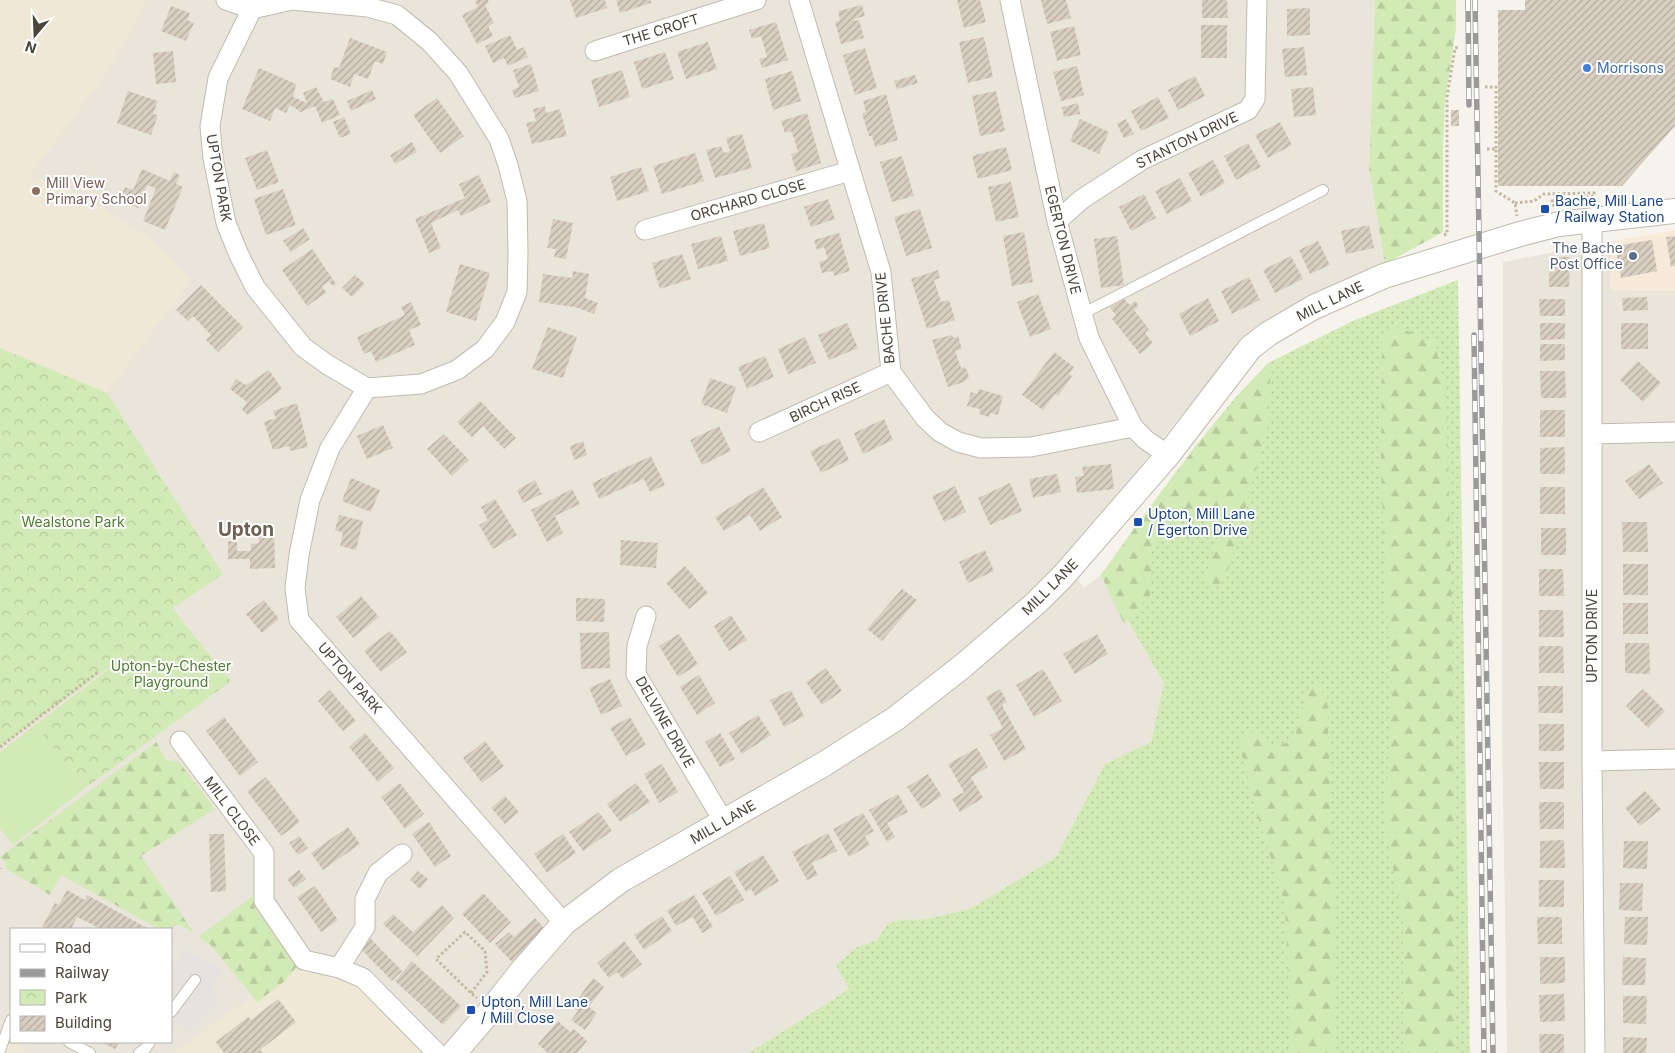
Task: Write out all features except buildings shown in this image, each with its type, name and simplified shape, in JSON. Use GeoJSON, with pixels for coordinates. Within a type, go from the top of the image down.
{"type":"FeatureCollection","features":[{"type":"Feature","properties":{"kind":"street"},"geometry":{"type":"LineString","coordinates":[[226,0],[252,8],[292,0],[368,8],[397,15],[430,42],[458,73],[499,139],[518,201],[517,292],[505,322],[485,349],[457,370],[421,384],[367,388]]}},
{"type":"Feature","properties":{"kind":"street","name":"THE CROFT"},"geometry":{"type":"LineString","coordinates":[[595,51],[756,0]]}},
{"type":"Feature","properties":{"kind":"street","name":"BACHE DRIVE"},"geometry":{"type":"LineString","coordinates":[[799,0],[881,272],[890,372],[925,418],[940,432],[958,442],[981,448],[1031,447],[1133,427]]}},
{"type":"Feature","properties":{"kind":"street","name":"EGERTON DRIVE"},"geometry":{"type":"LineString","coordinates":[[1010,0],[1057,221],[1089,338],[1133,427],[1146,440],[1168,454]]}},
{"type":"Feature","properties":{"kind":"street","name":"STANTON DRIVE"},"geometry":{"type":"LineString","coordinates":[[1057,221],[1082,199],[1142,160],[1248,110],[1255,99],[1257,0]]}},
{"type":"Feature","properties":{"kind":"street","name":"UPTON PARK"},"geometry":{"type":"LineString","coordinates":[[252,8],[218,78],[210,126],[213,158],[226,223],[239,255],[255,286],[303,347],[328,365],[367,388],[330,448],[310,500],[299,555],[295,588],[299,620],[564,924]]}},
{"type":"Feature","properties":{"kind":"street","name":"ORCHARD CLOSE"},"geometry":{"type":"LineString","coordinates":[[645,230],[850,171]]}},
{"type":"Feature","properties":{"kind":"street"},"geometry":{"type":"LineString","coordinates":[[1049,184],[1071,198],[1082,199]]}},
{"type":"Feature","properties":{"kind":"street","name":"MILL LANE"},"geometry":{"type":"LineString","coordinates":[[454,1053],[521,972],[564,924],[621,880],[824,764],[895,719],[964,665],[1036,604],[1168,454],[1250,348],[1268,334],[1314,307],[1384,276],[1520,234],[1559,224],[1675,211]]}},
{"type":"Feature","properties":{"kind":"street","name":"UPTON DRIVE"},"geometry":{"type":"LineString","coordinates":[[1592,220],[1592,761],[1595,1053]]}},
{"type":"Feature","properties":{"kind":"street","name":"BIRCH RISE"},"geometry":{"type":"LineString","coordinates":[[759,432],[890,372]]}},
{"type":"Feature","properties":{"kind":"street"},"geometry":{"type":"LineString","coordinates":[[1592,434],[1675,432]]}},
{"type":"Feature","properties":{"kind":"street","name":"DELVINE DRIVE"},"geometry":{"type":"LineString","coordinates":[[646,616],[637,646],[636,674],[724,822]]}},
{"type":"Feature","properties":{"kind":"street","name":"MILL CLOSE"},"geometry":{"type":"LineString","coordinates":[[180,741],[264,852],[264,901],[304,960],[338,968],[363,978],[437,1053]]}},
{"type":"Feature","properties":{"kind":"street"},"geometry":{"type":"LineString","coordinates":[[1592,761],[1675,759]]}},
{"type":"Feature","properties":{"kind":"street"},"geometry":{"type":"LineString","coordinates":[[338,968],[365,927],[365,899],[378,873],[402,854]]}},
{"type":"Feature","properties":{"kind":"lane"},"geometry":{"type":"LineString","coordinates":[[1082,314],[1323,190]]}},
{"type":"Feature","properties":{"kind":"lane"},"geometry":{"type":"LineString","coordinates":[[172,1011],[194,980]]}},
{"type":"Feature","properties":{"kind":"lane"},"geometry":{"type":"LineString","coordinates":[[0,1050],[10,1023]]}},
{"type":"Feature","properties":{"kind":"lane"},"geometry":{"type":"LineString","coordinates":[[70,1043],[90,1053]]}},
{"type":"Feature","properties":{"kind":"lane"},"geometry":{"type":"LineString","coordinates":[[139,1053],[149,1043]]}},
{"type":"Feature","properties":{"kind":"path"},"geometry":{"type":"LineString","coordinates":[[1439,238],[1447,234],[1447,97],[1455,48],[1459,47]]}},
{"type":"Feature","properties":{"kind":"path"},"geometry":{"type":"LineString","coordinates":[[1485,87],[1496,87],[1496,191],[1515,203],[1534,201],[1544,194],[1594,193],[1594,196],[1552,201],[1559,224]]}},
{"type":"Feature","properties":{"kind":"path"},"geometry":{"type":"LineString","coordinates":[[1487,149],[1496,149]]}},
{"type":"Feature","properties":{"kind":"path"},"geometry":{"type":"LineString","coordinates":[[1515,203],[1520,234]]}},
{"type":"Feature","properties":{"kind":"path"},"geometry":{"type":"LineString","coordinates":[[0,748],[98,672]]}},
{"type":"Feature","properties":{"kind":"path"},"geometry":{"type":"LineString","coordinates":[[471,994],[487,972],[485,951],[465,932],[436,959],[471,994],[491,1010]]}},
{"type":"Feature","properties":{"kind":"shaded area"},"geometry":{"type":"Polygon","coordinates":[[[0,0],[1375,0],[1369,169],[1385,264],[1243,338],[1065,561],[1084,588],[1101,575],[1164,683],[1151,742],[1105,764],[1056,857],[972,908],[928,919],[900,920],[887,924],[877,940],[857,947],[849,989],[749,1053],[0,1053],[0,0]]]}},
{"type":"Feature","properties":{"kind":"shaded area","name":"Mill View Primary School"},"geometry":{"type":"Polygon","coordinates":[[[0,0],[147,0],[107,72],[30,176],[88,197],[139,231],[167,253],[190,281],[107,393],[0,348],[0,0]]]}},
{"type":"Feature","properties":{"kind":"shaded area"},"geometry":{"type":"Polygon","coordinates":[[[1675,230],[1675,291],[1610,290],[1612,241],[1675,230]]]}},
{"type":"Feature","properties":{"kind":"shaded area"},"geometry":{"type":"Polygon","coordinates":[[[1612,241],[1610,290],[1675,291],[1675,1053],[1507,1053],[1502,724],[1503,262],[1612,241]]]}},
{"type":"Feature","properties":{"kind":"shaded area"},"geometry":{"type":"Polygon","coordinates":[[[185,950],[223,970],[210,992],[220,1002],[189,1032],[176,1022],[172,1026],[172,974],[185,950]]]}},
{"type":"Feature","properties":{"kind":"shaded area"},"geometry":{"type":"Polygon","coordinates":[[[298,960],[355,982],[404,1029],[422,1053],[173,1053],[255,994],[298,960]]]}},
{"type":"Feature","properties":{"kind":"shaded area"},"geometry":{"type":"Polygon","coordinates":[[[8,1025],[10,1029],[10,1043],[19,1043],[25,1053],[0,1053],[0,1029],[8,1025]]]}},
{"type":"Feature","properties":{"kind":"green space"},"geometry":{"type":"Polygon","coordinates":[[[1375,0],[1456,0],[1456,28],[1445,101],[1443,232],[1385,264],[1369,169],[1375,0]]]}},
{"type":"Feature","properties":{"kind":"green space"},"geometry":{"type":"Polygon","coordinates":[[[1458,280],[1470,1053],[749,1053],[849,989],[836,965],[857,947],[877,940],[887,924],[900,920],[928,919],[972,908],[1056,857],[1105,764],[1151,742],[1164,683],[1101,575],[1197,444],[1236,397],[1268,363],[1355,320],[1458,280]]]}},
{"type":"Feature","properties":{"kind":"green space"},"geometry":{"type":"Polygon","coordinates":[[[1394,326],[1434,341],[1446,390],[1452,607],[1456,1053],[1403,1053],[1403,923],[1385,825],[1392,691],[1381,471],[1382,342],[1394,326]]]}},
{"type":"Feature","properties":{"kind":"green space"},"geometry":{"type":"Polygon","coordinates":[[[0,348],[107,393],[223,574],[173,608],[231,681],[84,789],[35,725],[150,638],[0,746],[0,348]]]}},
{"type":"Feature","properties":{"kind":"green space"},"geometry":{"type":"Polygon","coordinates":[[[1271,362],[1268,424],[1229,567],[1221,584],[1210,588],[1204,579],[1218,537],[1206,518],[1176,519],[1152,552],[1150,595],[1124,624],[1101,575],[1203,438],[1271,362]]]}},
{"type":"Feature","properties":{"kind":"green space"},"geometry":{"type":"Polygon","coordinates":[[[1314,682],[1327,697],[1334,911],[1334,1053],[1291,1053],[1285,903],[1255,808],[1240,747],[1241,736],[1253,732],[1272,747],[1294,741],[1306,693],[1314,682]]]}},
{"type":"Feature","properties":{"kind":"green space"},"geometry":{"type":"Polygon","coordinates":[[[35,725],[84,789],[13,845],[0,829],[0,752],[35,725]]]}},
{"type":"Feature","properties":{"kind":"green space"},"geometry":{"type":"Polygon","coordinates":[[[156,742],[166,760],[179,762],[215,809],[141,856],[194,933],[178,924],[172,928],[157,928],[61,875],[50,895],[5,868],[7,863],[0,857],[156,742]]]}},
{"type":"Feature","properties":{"kind":"green space"},"geometry":{"type":"Polygon","coordinates":[[[253,896],[255,908],[298,965],[286,980],[257,1002],[211,945],[198,937],[253,896]]]}},
{"type":"Feature","properties":{"kind":"railway"},"geometry":{"type":"LineString","coordinates":[[1468,0],[1469,105]]}},
{"type":"Feature","properties":{"kind":"railway"},"geometry":{"type":"LineString","coordinates":[[1475,0],[1493,1053]]}},
{"type":"Feature","properties":{"kind":"railway"},"geometry":{"type":"LineString","coordinates":[[1474,335],[1484,1053]]}},
{"type":"Feature","properties":{"kind":"place","name":"Morrisons"},"geometry":{"type":"Point","coordinates":[1587,68]}},
{"type":"Feature","properties":{"kind":"place","name":"Mill View Primary School"},"geometry":{"type":"Point","coordinates":[36,191]}},
{"type":"Feature","properties":{"kind":"place","name":"Bache, Mill Lane / Railway Station"},"geometry":{"type":"Point","coordinates":[1545,209]}},
{"type":"Feature","properties":{"kind":"place","name":"The Bache Post Office"},"geometry":{"type":"Point","coordinates":[1633,256]}},
{"type":"Feature","properties":{"kind":"place","name":"Upton, Mill Lane / Egerton Drive"},"geometry":{"type":"Point","coordinates":[1138,522]}},
{"type":"Feature","properties":{"kind":"place","name":"Upton, Mill Lane / Mill Close"},"geometry":{"type":"Point","coordinates":[471,1010]}},
{"type":"Feature","properties":{"kind":"district","name":"Upton"},"geometry":{"type":"Point","coordinates":[246,529]}},
{"type":"Feature","properties":{"kind":"park label","name":"Wealstone Park"},"geometry":{"type":"Point","coordinates":[73,522]}},
{"type":"Feature","properties":{"kind":"park label","name":"Upton-by-Chester Playground"},"geometry":{"type":"Point","coordinates":[171,674]}}]}
